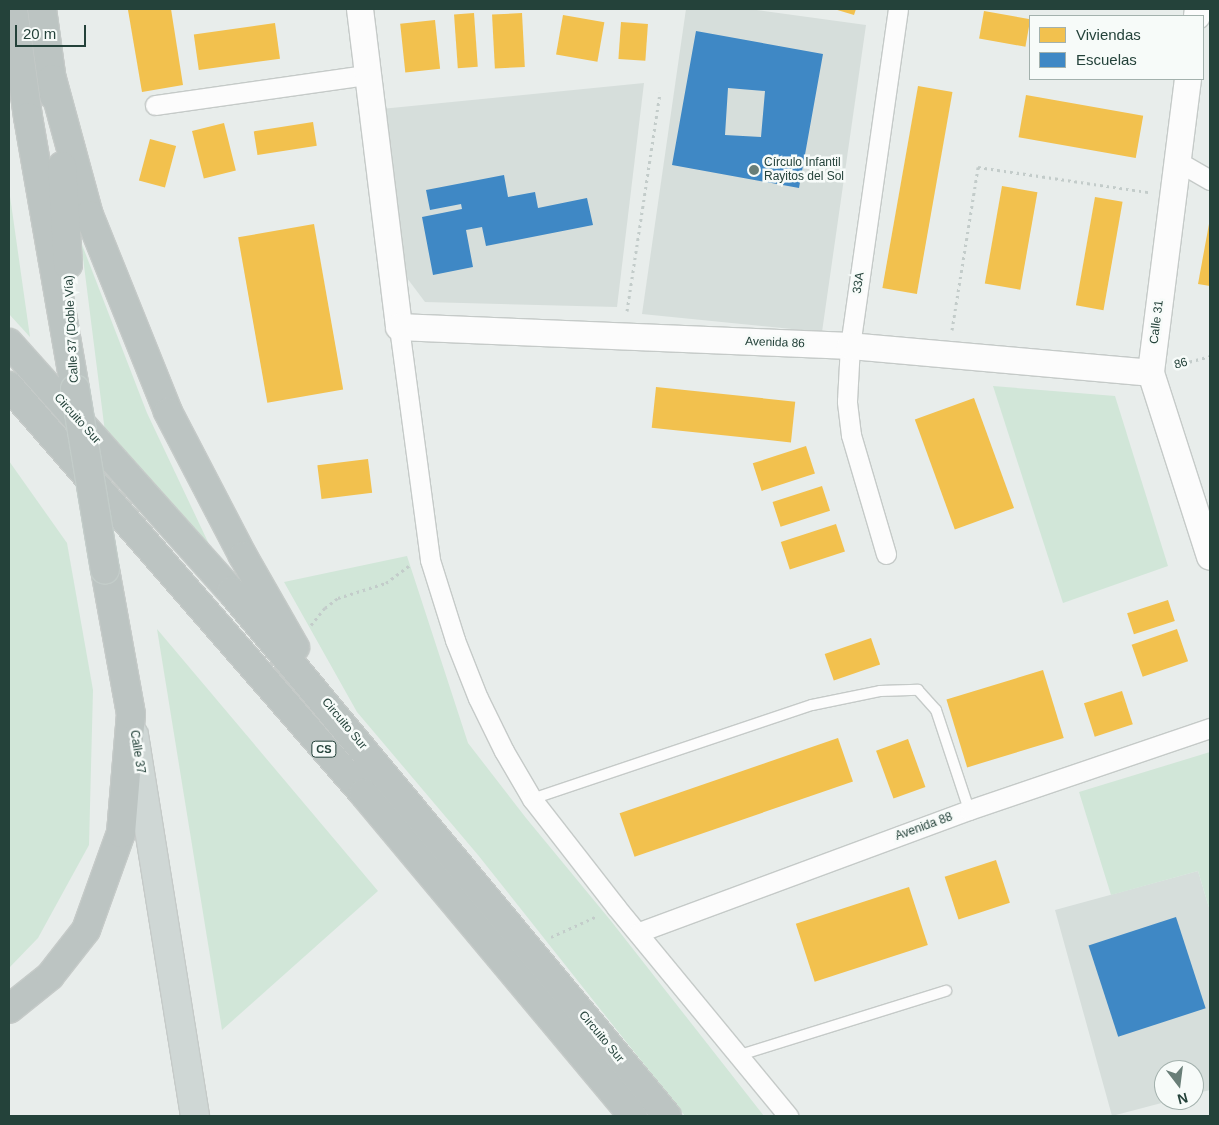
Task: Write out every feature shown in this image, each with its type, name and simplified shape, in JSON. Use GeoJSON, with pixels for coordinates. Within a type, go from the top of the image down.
{"type":"FeatureCollection","features":[{"type":"Feature","properties":{"kind":"highway","name":"Calle 37 (Doble Vía)"},"geometry":{"type":"LineString","coordinates":[[13,9],[28,118],[75,389]]}},
{"type":"Feature","properties":{"kind":"highway","name":"Calle 37 (Doble Vía)"},"geometry":{"type":"LineString","coordinates":[[42,9],[64,180],[75,389]]}},
{"type":"Feature","properties":{"kind":"highway"},"geometry":{"type":"LineString","coordinates":[[52,79],[89,215],[168,412],[243,556],[333,711]]}},
{"type":"Feature","properties":{"kind":"highway","name":"Circuito Sur"},"geometry":{"type":"LineString","coordinates":[[9,343],[231,591],[333,711],[667,1116]]}},
{"type":"Feature","properties":{"kind":"highway","name":"CS"},"geometry":{"type":"LineString","coordinates":[[9,386],[363,793],[633,1116]]}},
{"type":"Feature","properties":{"kind":"highway","name":"Calle 37"},"geometry":{"type":"LineString","coordinates":[[75,389],[131,714]]}},
{"type":"Feature","properties":{"kind":"highway"},"geometry":{"type":"LineString","coordinates":[[9,1009],[50,976],[86,930],[121,833],[131,714]]}},
{"type":"Feature","properties":{"kind":"main road","name":"Calle 37"},"geometry":{"type":"LineString","coordinates":[[131,714],[195,1116]]}},
{"type":"Feature","properties":{"kind":"street"},"geometry":{"type":"LineString","coordinates":[[360,9],[430,560],[456,640],[478,698],[504,751],[532,799],[616,907],[639,932],[788,1116]]}},
{"type":"Feature","properties":{"kind":"street","name":"33A"},"geometry":{"type":"LineString","coordinates":[[886,554],[851,435],[848,401],[850,346],[898,9]]}},
{"type":"Feature","properties":{"kind":"street"},"geometry":{"type":"LineString","coordinates":[[155,105],[367,75]]}},
{"type":"Feature","properties":{"kind":"street","name":"Calle 31"},"geometry":{"type":"LineString","coordinates":[[1188,80],[1151,373],[1210,557]]}},
{"type":"Feature","properties":{"kind":"street"},"geometry":{"type":"LineString","coordinates":[[1177,161],[1210,180]]}},
{"type":"Feature","properties":{"kind":"street","name":"Avenida 86"},"geometry":{"type":"LineString","coordinates":[[399,327],[850,346],[1151,373]]}},
{"type":"Feature","properties":{"kind":"street","name":"Avenida 88"},"geometry":{"type":"LineString","coordinates":[[639,932],[969,810],[1210,728]]}},
{"type":"Feature","properties":{"kind":"lane"},"geometry":{"type":"LineString","coordinates":[[532,799],[812,705],[880,691],[918,690],[936,710],[969,810]]}},
{"type":"Feature","properties":{"kind":"lane"},"geometry":{"type":"LineString","coordinates":[[740,1055],[946,991]]}},
{"type":"Feature","properties":{"kind":"path"},"geometry":{"type":"LineString","coordinates":[[623,337],[660,92]]}},
{"type":"Feature","properties":{"kind":"path"},"geometry":{"type":"LineString","coordinates":[[948,355],[978,167],[1173,195]]}},
{"type":"Feature","properties":{"kind":"path","name":"86"},"geometry":{"type":"LineString","coordinates":[[1151,373],[1210,356]]}},
{"type":"Feature","properties":{"kind":"path"},"geometry":{"type":"LineString","coordinates":[[295,647],[325,608],[338,598],[386,583],[409,565],[430,560]]}},
{"type":"Feature","properties":{"kind":"path"},"geometry":{"type":"LineString","coordinates":[[528,948],[616,907]]}},
{"type":"Feature","properties":{"kind":"shaded area","name":"Círculo Infantil Rayitos del Sol"},"geometry":{"type":"Polygon","coordinates":[[[686,9],[749,9],[866,25],[822,332],[642,314],[686,9]]]}},
{"type":"Feature","properties":{"kind":"shaded area"},"geometry":{"type":"Polygon","coordinates":[[[644,83],[617,307],[425,302],[407,278],[381,109],[644,83]]]}},
{"type":"Feature","properties":{"kind":"shaded area"},"geometry":{"type":"Polygon","coordinates":[[[1198,871],[1210,911],[1210,1090],[1204,1092],[1204,1060],[1154,1060],[1154,1105],[1112,1116],[1055,910],[1198,871]]]}},
{"type":"Feature","properties":{"kind":"green space"},"geometry":{"type":"Polygon","coordinates":[[[9,189],[30,337],[9,314],[9,189]]]}},
{"type":"Feature","properties":{"kind":"green space"},"geometry":{"type":"Polygon","coordinates":[[[81,242],[147,413],[216,559],[105,432],[81,242]]]}},
{"type":"Feature","properties":{"kind":"green space"},"geometry":{"type":"Polygon","coordinates":[[[993,386],[1115,396],[1168,566],[1063,603],[993,386]]]}},
{"type":"Feature","properties":{"kind":"green space"},"geometry":{"type":"Polygon","coordinates":[[[9,461],[67,543],[93,690],[89,845],[38,938],[9,968],[9,461]]]}},
{"type":"Feature","properties":{"kind":"green space"},"geometry":{"type":"Polygon","coordinates":[[[407,556],[468,743],[764,1116],[685,1116],[478,855],[357,712],[284,582],[407,556]]]}},
{"type":"Feature","properties":{"kind":"green space"},"geometry":{"type":"Polygon","coordinates":[[[157,629],[378,891],[222,1030],[157,629]]]}},
{"type":"Feature","properties":{"kind":"green space"},"geometry":{"type":"Polygon","coordinates":[[[1210,752],[1210,911],[1198,871],[1111,895],[1079,792],[1210,752]]]}},
{"type":"Feature","properties":{"kind":"building: Viviendas"},"geometry":{"type":"Polygon","coordinates":[[[171,9],[183,85],[142,92],[128,10],[171,9]]]}},
{"type":"Feature","properties":{"kind":"building: Viviendas"},"geometry":{"type":"Polygon","coordinates":[[[834,9],[856,9],[854,15],[834,9]]]}},
{"type":"Feature","properties":{"kind":"building: Viviendas"},"geometry":{"type":"Polygon","coordinates":[[[984,11],[1029,19],[1025,47],[979,39],[984,11]]]}},
{"type":"Feature","properties":{"kind":"building: Viviendas"},"geometry":{"type":"Polygon","coordinates":[[[474,13],[478,67],[458,68],[454,14],[474,13]]]}},
{"type":"Feature","properties":{"kind":"building: Viviendas"},"geometry":{"type":"Polygon","coordinates":[[[522,13],[525,67],[495,68],[492,15],[522,13]]]}},
{"type":"Feature","properties":{"kind":"building: Viviendas"},"geometry":{"type":"Polygon","coordinates":[[[563,15],[604,22],[597,62],[556,54],[563,15]]]}},
{"type":"Feature","properties":{"kind":"building: Viviendas"},"geometry":{"type":"Polygon","coordinates":[[[435,20],[440,69],[405,72],[400,24],[435,20]]]}},
{"type":"Feature","properties":{"kind":"building: Viviendas"},"geometry":{"type":"Polygon","coordinates":[[[621,22],[648,24],[645,61],[618,59],[621,22]]]}},
{"type":"Feature","properties":{"kind":"building: Viviendas"},"geometry":{"type":"Polygon","coordinates":[[[275,23],[280,59],[199,70],[194,34],[275,23]]]}},
{"type":"Feature","properties":{"kind":"building: Viviendas"},"geometry":{"type":"Polygon","coordinates":[[[918,86],[952,92],[917,294],[882,288],[918,86]]]}},
{"type":"Feature","properties":{"kind":"building: Viviendas"},"geometry":{"type":"Polygon","coordinates":[[[1026,95],[1143,116],[1136,158],[1019,137],[1026,95]]]}},
{"type":"Feature","properties":{"kind":"building: Viviendas"},"geometry":{"type":"Polygon","coordinates":[[[313,122],[317,146],[257,155],[254,131],[313,122]]]}},
{"type":"Feature","properties":{"kind":"building: Viviendas"},"geometry":{"type":"Polygon","coordinates":[[[224,123],[236,171],[204,179],[192,131],[224,123]]]}},
{"type":"Feature","properties":{"kind":"building: Viviendas"},"geometry":{"type":"Polygon","coordinates":[[[150,139],[176,146],[165,188],[139,181],[150,139]]]}},
{"type":"Feature","properties":{"kind":"building: Viviendas"},"geometry":{"type":"Polygon","coordinates":[[[1002,186],[1037,192],[1020,290],[985,283],[1002,186]]]}},
{"type":"Feature","properties":{"kind":"building: Viviendas"},"geometry":{"type":"Polygon","coordinates":[[[1095,197],[1123,202],[1103,310],[1076,305],[1095,197]]]}},
{"type":"Feature","properties":{"kind":"building: Viviendas"},"geometry":{"type":"Polygon","coordinates":[[[314,224],[343,389],[267,403],[238,237],[314,224]]]}},
{"type":"Feature","properties":{"kind":"building: Viviendas"},"geometry":{"type":"Polygon","coordinates":[[[1210,225],[1210,286],[1198,284],[1210,225]]]}},
{"type":"Feature","properties":{"kind":"building: Viviendas"},"geometry":{"type":"Polygon","coordinates":[[[656,387],[795,402],[791,442],[652,428],[656,387]]]}},
{"type":"Feature","properties":{"kind":"building: Viviendas"},"geometry":{"type":"Polygon","coordinates":[[[974,398],[1014,508],[955,529],[915,420],[974,398]]]}},
{"type":"Feature","properties":{"kind":"building: Viviendas"},"geometry":{"type":"Polygon","coordinates":[[[806,446],[815,474],[762,491],[753,463],[806,446]]]}},
{"type":"Feature","properties":{"kind":"building: Viviendas"},"geometry":{"type":"Polygon","coordinates":[[[368,459],[372,493],[322,499],[317,465],[368,459]]]}},
{"type":"Feature","properties":{"kind":"building: Viviendas"},"geometry":{"type":"Polygon","coordinates":[[[822,486],[830,511],[781,527],[773,502],[822,486]]]}},
{"type":"Feature","properties":{"kind":"building: Viviendas"},"geometry":{"type":"Polygon","coordinates":[[[836,524],[845,552],[790,570],[781,542],[836,524]]]}},
{"type":"Feature","properties":{"kind":"building: Viviendas"},"geometry":{"type":"Polygon","coordinates":[[[1168,600],[1175,621],[1134,634],[1127,613],[1168,600]]]}},
{"type":"Feature","properties":{"kind":"building: Viviendas"},"geometry":{"type":"Polygon","coordinates":[[[1177,629],[1188,661],[1143,677],[1132,645],[1177,629]]]}},
{"type":"Feature","properties":{"kind":"building: Viviendas"},"geometry":{"type":"Polygon","coordinates":[[[871,638],[880,664],[834,680],[825,654],[871,638]]]}},
{"type":"Feature","properties":{"kind":"building: Viviendas"},"geometry":{"type":"Polygon","coordinates":[[[1043,670],[1064,738],[967,767],[946,700],[1043,670]]]}},
{"type":"Feature","properties":{"kind":"building: Viviendas"},"geometry":{"type":"Polygon","coordinates":[[[1122,691],[1133,724],[1095,737],[1084,703],[1122,691]]]}},
{"type":"Feature","properties":{"kind":"building: Viviendas"},"geometry":{"type":"Polygon","coordinates":[[[838,738],[853,781],[635,857],[620,813],[838,738]]]}},
{"type":"Feature","properties":{"kind":"building: Viviendas"},"geometry":{"type":"Polygon","coordinates":[[[908,739],[925,787],[893,799],[876,751],[908,739]]]}},
{"type":"Feature","properties":{"kind":"building: Viviendas"},"geometry":{"type":"Polygon","coordinates":[[[996,860],[1010,903],[959,919],[945,877],[996,860]]]}},
{"type":"Feature","properties":{"kind":"building: Viviendas"},"geometry":{"type":"Polygon","coordinates":[[[909,887],[928,945],[815,982],[796,924],[909,887]]]}},
{"type":"Feature","properties":{"kind":"building: Escuelas"},"geometry":{"type":"Polygon","coordinates":[[[696,31],[823,54],[799,188],[672,165],[696,31]],[[728,88],[725,135],[761,137],[765,91],[728,88]]]}},
{"type":"Feature","properties":{"kind":"building: Escuelas"},"geometry":{"type":"Polygon","coordinates":[[[504,175],[508,197],[535,192],[538,208],[587,198],[593,225],[486,246],[482,227],[466,230],[473,267],[433,275],[422,217],[462,209],[461,204],[430,210],[426,190],[504,175]]]}},
{"type":"Feature","properties":{"kind":"building: Escuelas"},"geometry":{"type":"Polygon","coordinates":[[[1176,917],[1206,1008],[1118,1037],[1089,945],[1176,917]]]}},
{"type":"Feature","properties":{"kind":"place","name":"Círculo Infantil Rayitos del Sol"},"geometry":{"type":"Point","coordinates":[754,170]}}]}
